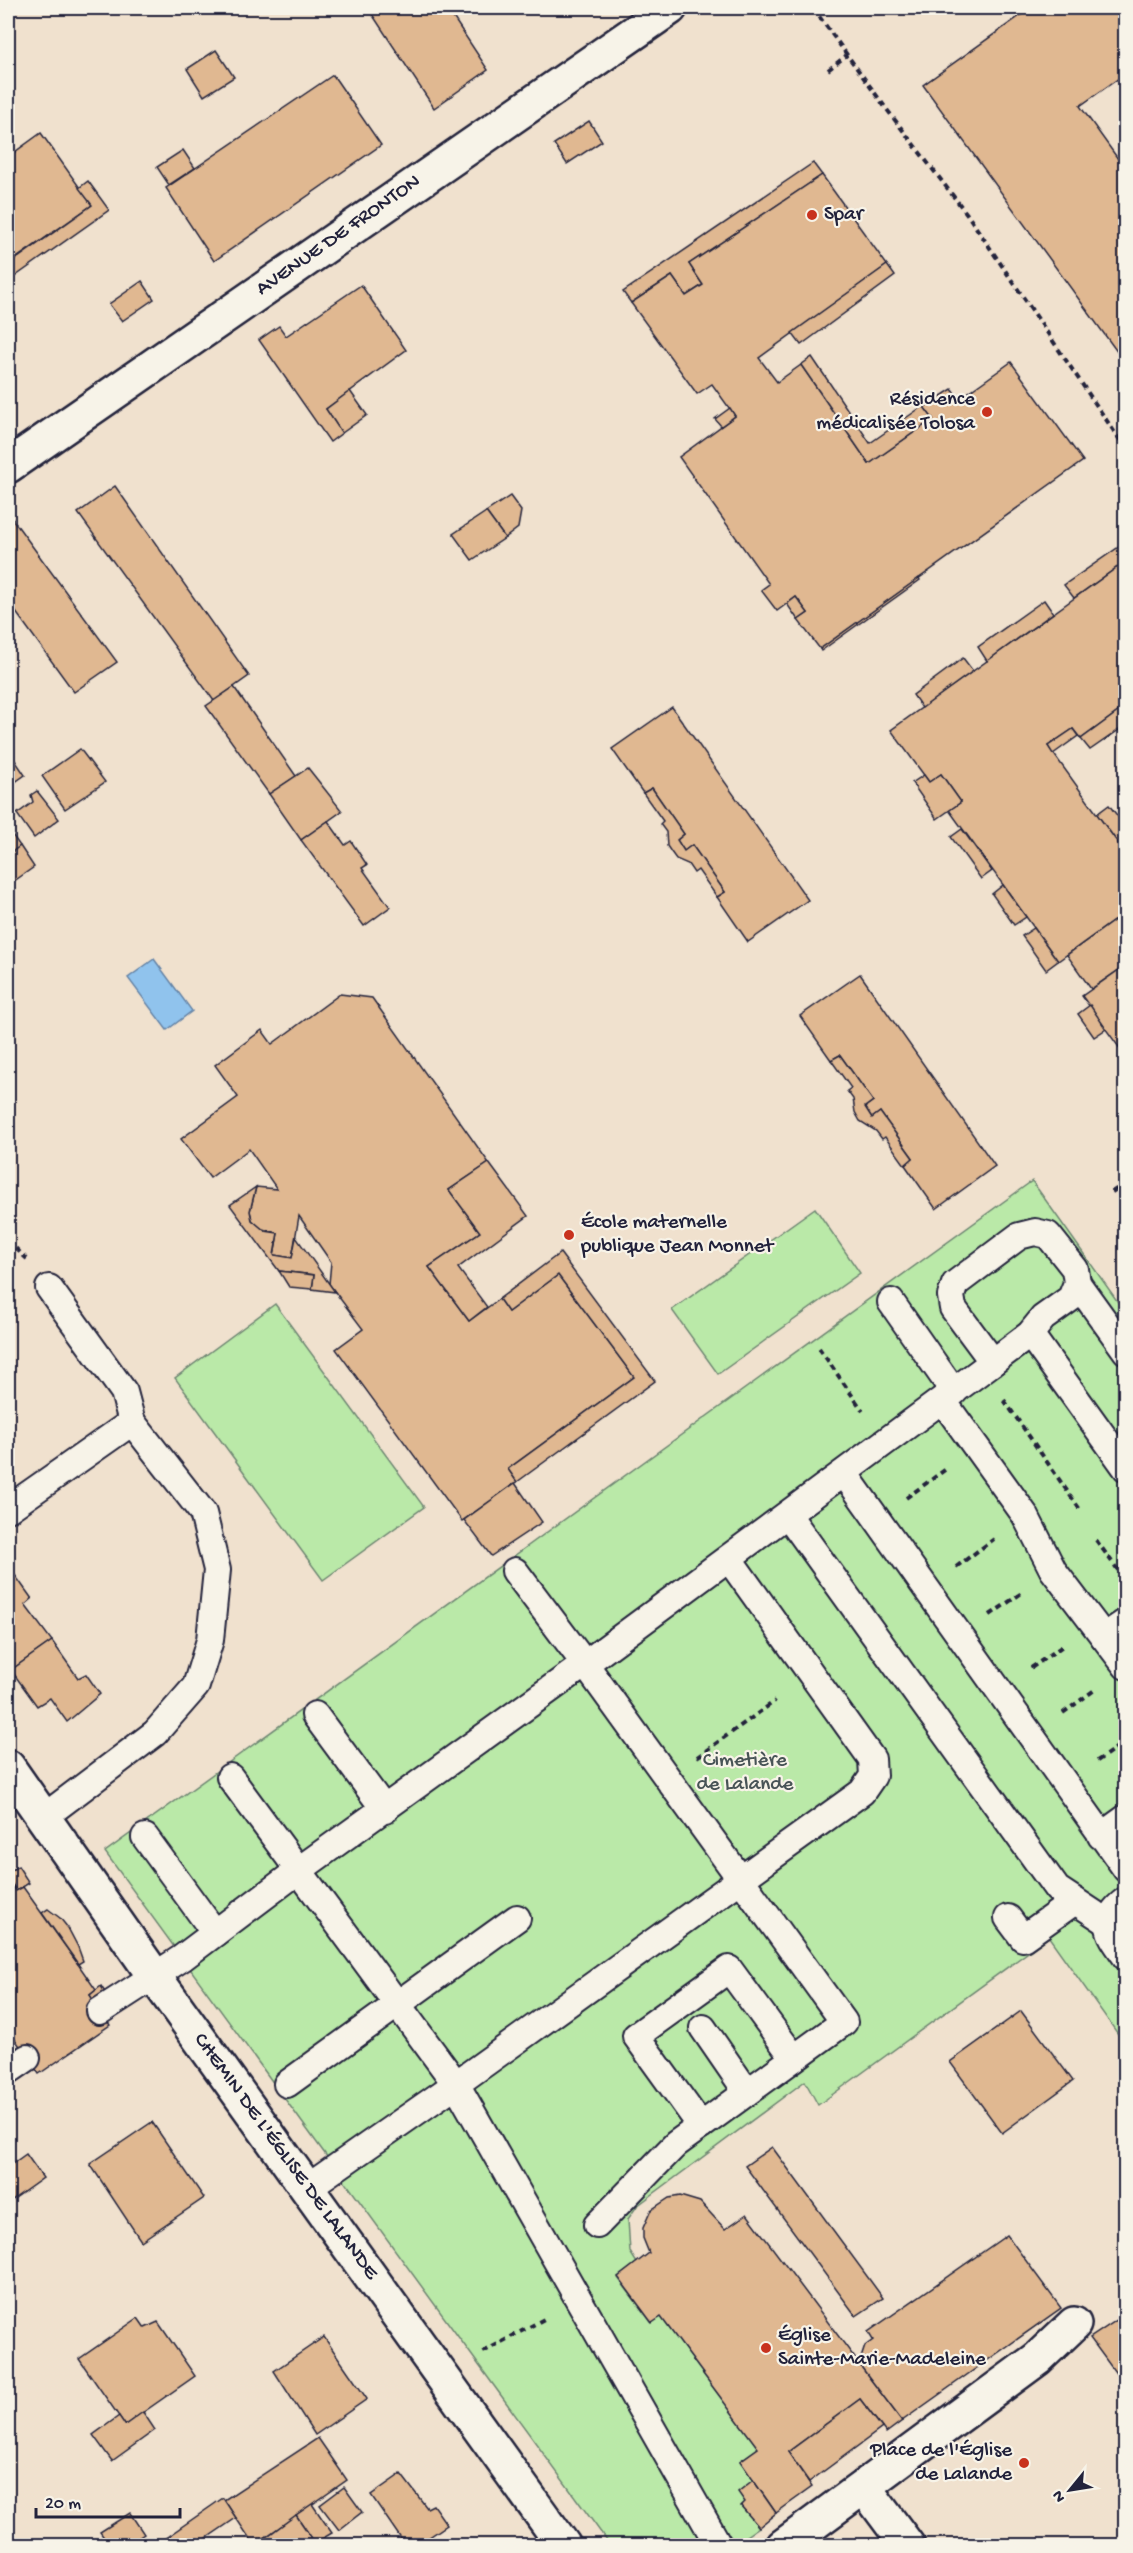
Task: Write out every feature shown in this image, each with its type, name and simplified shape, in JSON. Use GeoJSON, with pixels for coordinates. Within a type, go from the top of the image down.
{"type":"FeatureCollection","features":[{"type":"Feature","properties":{"kind":"street","name":"AVENUE DE FRONTON"},"geometry":{"type":"LineString","coordinates":[[8,466],[655,12]]}},
{"type":"Feature","properties":{"kind":"street","name":"CHEMIN DE L'ÉGLISE DE LALANDE"},"geometry":{"type":"LineString","coordinates":[[8,1767],[155,1977],[564,2546]]}},
{"type":"Feature","properties":{"kind":"street"},"geometry":{"type":"LineString","coordinates":[[783,2546],[1037,2359],[1074,2324]]}},
{"type":"Feature","properties":{"kind":"street"},"geometry":{"type":"LineString","coordinates":[[864,2487],[908,2546]]}},
{"type":"Feature","properties":{"kind":"lane"},"geometry":{"type":"LineString","coordinates":[[988,1366],[952,1308],[951,1296],[956,1284],[1019,1236],[1035,1232],[1048,1235],[1075,1269],[1077,1283],[1125,1351]]}},
{"type":"Feature","properties":{"kind":"lane"},"geometry":{"type":"LineString","coordinates":[[100,2011],[155,1977],[948,1397],[1030,1334],[1043,1318],[1071,1298],[1077,1283]]}},
{"type":"Feature","properties":{"kind":"lane"},"geometry":{"type":"LineString","coordinates":[[44,1817],[155,1733],[196,1686],[210,1640],[217,1570],[203,1513],[132,1422],[124,1392],[49,1288]]}},
{"type":"Feature","properties":{"kind":"lane"},"geometry":{"type":"LineString","coordinates":[[891,1302],[976,1447],[1025,1515],[1053,1570],[1125,1666]]}},
{"type":"Feature","properties":{"kind":"lane"},"geometry":{"type":"LineString","coordinates":[[1030,1334],[1125,1468]]}},
{"type":"Feature","properties":{"kind":"lane"},"geometry":{"type":"LineString","coordinates":[[8,1509],[132,1422]]}},
{"type":"Feature","properties":{"kind":"lane"},"geometry":{"type":"LineString","coordinates":[[844,1473],[1125,1869]]}},
{"type":"Feature","properties":{"kind":"lane"},"geometry":{"type":"LineString","coordinates":[[788,1515],[1057,1889],[1107,1922]]}},
{"type":"Feature","properties":{"kind":"lane"},"geometry":{"type":"LineString","coordinates":[[307,2188],[740,1881],[862,1792],[873,1776],[872,1759],[729,1559]]}},
{"type":"Feature","properties":{"kind":"lane"},"geometry":{"type":"LineString","coordinates":[[515,1571],[844,2022],[676,2144],[597,2225]]}},
{"type":"Feature","properties":{"kind":"lane"},"geometry":{"type":"LineString","coordinates":[[1099,1630],[1125,1622]]}},
{"type":"Feature","properties":{"kind":"lane"},"geometry":{"type":"LineString","coordinates":[[315,1715],[385,1810]]}},
{"type":"Feature","properties":{"kind":"lane"},"geometry":{"type":"LineString","coordinates":[[230,1777],[456,2084],[719,2546]]}},
{"type":"Feature","properties":{"kind":"lane"},"geometry":{"type":"LineString","coordinates":[[1101,1836],[1125,1818]]}},
{"type":"Feature","properties":{"kind":"lane"},"geometry":{"type":"LineString","coordinates":[[145,1837],[215,1933]]}},
{"type":"Feature","properties":{"kind":"lane"},"geometry":{"type":"LineString","coordinates":[[1125,1900],[1112,1912],[1107,1922],[1109,1932],[1125,1957]]}},
{"type":"Feature","properties":{"kind":"lane"},"geometry":{"type":"LineString","coordinates":[[1008,1918],[1023,1938],[1076,1901]]}},
{"type":"Feature","properties":{"kind":"lane"},"geometry":{"type":"LineString","coordinates":[[287,2084],[517,1918]]}},
{"type":"Feature","properties":{"kind":"lane"},"geometry":{"type":"LineString","coordinates":[[700,2126],[636,2036],[729,1969],[794,2058]]}},
{"type":"Feature","properties":{"kind":"lane"},"geometry":{"type":"LineString","coordinates":[[703,2028],[747,2092]]}},
{"type":"Feature","properties":{"kind":"path"},"geometry":{"type":"LineString","coordinates":[[813,8],[967,214],[1125,449]]}},
{"type":"Feature","properties":{"kind":"path"},"geometry":{"type":"LineString","coordinates":[[828,70],[847,55]]}},
{"type":"Feature","properties":{"kind":"path"},"geometry":{"type":"LineString","coordinates":[[1112,1192],[1125,1182]]}},
{"type":"Feature","properties":{"kind":"path"},"geometry":{"type":"LineString","coordinates":[[819,1347],[885,1443]]}},
{"type":"Feature","properties":{"kind":"path"},"geometry":{"type":"LineString","coordinates":[[988,1366],[1081,1511]]}},
{"type":"Feature","properties":{"kind":"path"},"geometry":{"type":"LineString","coordinates":[[877,1519],[976,1447]]}},
{"type":"Feature","properties":{"kind":"path"},"geometry":{"type":"LineString","coordinates":[[926,1589],[1025,1515]]}},
{"type":"Feature","properties":{"kind":"path"},"geometry":{"type":"LineString","coordinates":[[1096,1540],[1125,1581]]}},
{"type":"Feature","properties":{"kind":"path"},"geometry":{"type":"LineString","coordinates":[[960,1637],[1053,1570]]}},
{"type":"Feature","properties":{"kind":"path"},"geometry":{"type":"LineString","coordinates":[[998,1691],[1099,1630]]}},
{"type":"Feature","properties":{"kind":"path"},"geometry":{"type":"LineString","coordinates":[[1030,1736],[1097,1688]]}},
{"type":"Feature","properties":{"kind":"path"},"geometry":{"type":"LineString","coordinates":[[667,1778],[774,1701]]}},
{"type":"Feature","properties":{"kind":"path"},"geometry":{"type":"LineString","coordinates":[[483,2352],[579,2300]]}},
{"type":"Feature","properties":{"kind":"green space","name":"Cimetière de Lalande"},"geometry":{"type":"Polygon","coordinates":[[[1032,1181],[1125,1312],[1125,2044],[1049,1937],[818,2105],[805,2081],[637,2206],[628,2219],[630,2252],[637,2263],[618,2278],[651,2322],[661,2317],[758,2448],[740,2461],[753,2480],[745,2502],[741,2506],[759,2527],[733,2545],[610,2545],[105,1852],[1032,1181]]]}},
{"type":"Feature","properties":{"kind":"green space"},"geometry":{"type":"Polygon","coordinates":[[[815,1208],[860,1273],[718,1374],[672,1310],[815,1208]]]}},
{"type":"Feature","properties":{"kind":"green space"},"geometry":{"type":"Polygon","coordinates":[[[275,1304],[424,1507],[323,1580],[175,1378],[275,1304]]]}},
{"type":"Feature","properties":{"kind":"water"},"geometry":{"type":"Polygon","coordinates":[[[154,959],[192,1011],[167,1030],[128,978],[154,959]]]}},
{"type":"Feature","properties":{"kind":"building"},"geometry":{"type":"Polygon","coordinates":[[[368,8],[447,8],[488,70],[434,108],[368,8]]]}},
{"type":"Feature","properties":{"kind":"building"},"geometry":{"type":"Polygon","coordinates":[[[1031,8],[1126,8],[1126,73],[1080,106],[1126,170],[1126,364],[923,85],[1031,8]]]}},
{"type":"Feature","properties":{"kind":"building"},"geometry":{"type":"Polygon","coordinates":[[[216,50],[234,77],[204,96],[187,69],[216,50]]]}},
{"type":"Feature","properties":{"kind":"building"},"geometry":{"type":"Polygon","coordinates":[[[333,75],[381,145],[214,261],[166,188],[333,75]]]}},
{"type":"Feature","properties":{"kind":"building"},"geometry":{"type":"Polygon","coordinates":[[[589,121],[602,141],[567,164],[554,144],[589,121]]]}},
{"type":"Feature","properties":{"kind":"building"},"geometry":{"type":"Polygon","coordinates":[[[41,133],[92,205],[8,264],[8,157],[41,133]]]}},
{"type":"Feature","properties":{"kind":"building"},"geometry":{"type":"Polygon","coordinates":[[[8,136],[14,145],[8,149],[8,136]]]}},
{"type":"Feature","properties":{"kind":"building"},"geometry":{"type":"Polygon","coordinates":[[[183,150],[195,168],[169,185],[157,167],[183,150]]]}},
{"type":"Feature","properties":{"kind":"building"},"geometry":{"type":"Polygon","coordinates":[[[813,163],[822,175],[689,264],[703,285],[686,296],[672,276],[631,303],[623,292],[813,163]]]}},
{"type":"Feature","properties":{"kind":"building","name":"Résidence médicalisée Tolosa"},"geometry":{"type":"Polygon","coordinates":[[[822,175],[887,265],[759,358],[777,382],[801,365],[869,464],[933,419],[924,407],[952,389],[959,399],[1011,362],[1083,461],[820,649],[798,620],[808,613],[796,597],[777,611],[761,590],[769,584],[679,457],[735,416],[712,384],[697,394],[631,303],[672,276],[686,296],[703,285],[689,264],[822,175]]]}},
{"type":"Feature","properties":{"kind":"building"},"geometry":{"type":"Polygon","coordinates":[[[88,181],[109,210],[13,278],[8,271],[8,265],[92,205],[79,188],[88,181]]]}},
{"type":"Feature","properties":{"kind":"building"},"geometry":{"type":"Polygon","coordinates":[[[887,265],[895,276],[801,345],[792,333],[887,265]]]}},
{"type":"Feature","properties":{"kind":"building"},"geometry":{"type":"Polygon","coordinates":[[[142,281],[154,299],[122,321],[109,304],[142,281]]]}},
{"type":"Feature","properties":{"kind":"building"},"geometry":{"type":"Polygon","coordinates":[[[361,285],[406,350],[326,409],[342,433],[330,442],[259,340],[279,326],[286,336],[361,285]]]}},
{"type":"Feature","properties":{"kind":"building"},"geometry":{"type":"Polygon","coordinates":[[[812,357],[870,443],[933,399],[935,400],[924,407],[933,419],[869,464],[801,365],[812,357]]]}},
{"type":"Feature","properties":{"kind":"building"},"geometry":{"type":"Polygon","coordinates":[[[350,391],[367,415],[342,433],[326,409],[350,391]]]}},
{"type":"Feature","properties":{"kind":"building"},"geometry":{"type":"Polygon","coordinates":[[[730,408],[735,416],[721,426],[715,419],[730,408]]]}},
{"type":"Feature","properties":{"kind":"building"},"geometry":{"type":"Polygon","coordinates":[[[115,486],[249,676],[214,701],[78,513],[115,486]]]}},
{"type":"Feature","properties":{"kind":"building"},"geometry":{"type":"Polygon","coordinates":[[[510,496],[521,511],[518,528],[505,538],[486,512],[510,496]]]}},
{"type":"Feature","properties":{"kind":"building"},"geometry":{"type":"Polygon","coordinates":[[[486,512],[505,538],[472,560],[453,534],[486,512]]]}},
{"type":"Feature","properties":{"kind":"building"},"geometry":{"type":"Polygon","coordinates":[[[8,513],[117,662],[74,692],[13,608],[8,611],[8,513]]]}},
{"type":"Feature","properties":{"kind":"building"},"geometry":{"type":"Polygon","coordinates":[[[1126,542],[1126,561],[1074,598],[1064,585],[1126,542]]]}},
{"type":"Feature","properties":{"kind":"building"},"geometry":{"type":"Polygon","coordinates":[[[1126,561],[1126,706],[1081,739],[1073,729],[1048,746],[1126,854],[1126,912],[1058,961],[949,810],[961,802],[941,774],[929,782],[891,730],[1126,561]]]}},
{"type":"Feature","properties":{"kind":"building"},"geometry":{"type":"Polygon","coordinates":[[[919,578],[920,580],[821,651],[820,649],[919,578]]]}},
{"type":"Feature","properties":{"kind":"building"},"geometry":{"type":"Polygon","coordinates":[[[796,597],[808,613],[798,620],[787,604],[796,597]]]}},
{"type":"Feature","properties":{"kind":"building"},"geometry":{"type":"Polygon","coordinates":[[[1044,600],[1053,613],[987,661],[978,647],[1044,600]]]}},
{"type":"Feature","properties":{"kind":"building"},"geometry":{"type":"Polygon","coordinates":[[[963,658],[973,671],[922,708],[913,695],[963,658]]]}},
{"type":"Feature","properties":{"kind":"building"},"geometry":{"type":"Polygon","coordinates":[[[234,687],[296,776],[269,794],[206,706],[234,687]]]}},
{"type":"Feature","properties":{"kind":"building"},"geometry":{"type":"Polygon","coordinates":[[[672,707],[808,900],[748,942],[717,897],[725,892],[692,845],[684,851],[677,840],[684,834],[652,788],[643,793],[612,749],[672,707]]]}},
{"type":"Feature","properties":{"kind":"building"},"geometry":{"type":"Polygon","coordinates":[[[1122,709],[1126,713],[1126,725],[1090,750],[1081,739],[1122,709]]]}},
{"type":"Feature","properties":{"kind":"building"},"geometry":{"type":"Polygon","coordinates":[[[1073,729],[1078,736],[1053,754],[1048,746],[1073,729]]]}},
{"type":"Feature","properties":{"kind":"building"},"geometry":{"type":"Polygon","coordinates":[[[80,749],[105,782],[65,809],[42,776],[80,749]]]}},
{"type":"Feature","properties":{"kind":"building"},"geometry":{"type":"Polygon","coordinates":[[[8,750],[25,775],[8,787],[8,750]]]}},
{"type":"Feature","properties":{"kind":"building"},"geometry":{"type":"Polygon","coordinates":[[[308,768],[342,811],[301,840],[269,794],[308,768]]]}},
{"type":"Feature","properties":{"kind":"building"},"geometry":{"type":"Polygon","coordinates":[[[941,774],[961,802],[937,819],[912,783],[924,775],[929,782],[941,774]]]}},
{"type":"Feature","properties":{"kind":"building"},"geometry":{"type":"Polygon","coordinates":[[[652,788],[684,834],[677,840],[684,851],[692,845],[725,892],[717,897],[698,870],[694,873],[688,864],[676,859],[671,852],[667,846],[666,832],[660,824],[663,821],[643,793],[652,788]]]}},
{"type":"Feature","properties":{"kind":"building"},"geometry":{"type":"Polygon","coordinates":[[[37,791],[59,819],[34,838],[17,814],[33,802],[31,795],[37,791]]]}},
{"type":"Feature","properties":{"kind":"building"},"geometry":{"type":"Polygon","coordinates":[[[1109,805],[1126,827],[1126,854],[1097,814],[1109,805]]]}},
{"type":"Feature","properties":{"kind":"building"},"geometry":{"type":"Polygon","coordinates":[[[328,821],[345,845],[351,841],[367,865],[362,868],[390,907],[364,926],[301,840],[328,821]]]}},
{"type":"Feature","properties":{"kind":"building"},"geometry":{"type":"Polygon","coordinates":[[[8,829],[20,846],[8,855],[8,829]]]}},
{"type":"Feature","properties":{"kind":"building"},"geometry":{"type":"Polygon","coordinates":[[[962,829],[992,871],[981,879],[951,837],[962,829]]]}},
{"type":"Feature","properties":{"kind":"building"},"geometry":{"type":"Polygon","coordinates":[[[20,846],[34,867],[10,884],[8,855],[20,846]]]}},
{"type":"Feature","properties":{"kind":"building"},"geometry":{"type":"Polygon","coordinates":[[[1003,885],[1026,917],[1014,925],[992,894],[1003,885]]]}},
{"type":"Feature","properties":{"kind":"building"},"geometry":{"type":"Polygon","coordinates":[[[1126,912],[1126,965],[1091,989],[1067,955],[1126,912]]]}},
{"type":"Feature","properties":{"kind":"building"},"geometry":{"type":"Polygon","coordinates":[[[1034,928],[1058,961],[1046,970],[1022,936],[1034,928]]]}},
{"type":"Feature","properties":{"kind":"building"},"geometry":{"type":"Polygon","coordinates":[[[1126,965],[1126,1057],[1082,996],[1126,965]]]}},
{"type":"Feature","properties":{"kind":"building"},"geometry":{"type":"Polygon","coordinates":[[[860,974],[995,1166],[936,1209],[905,1165],[913,1158],[880,1112],[872,1118],[865,1107],[873,1101],[840,1055],[831,1060],[800,1016],[860,974]]]}},
{"type":"Feature","properties":{"kind":"building"},"geometry":{"type":"Polygon","coordinates":[[[340,994],[372,998],[489,1163],[449,1190],[480,1232],[429,1267],[469,1321],[499,1299],[508,1312],[558,1275],[634,1377],[508,1469],[517,1482],[462,1521],[336,1349],[363,1329],[329,1284],[331,1262],[299,1216],[292,1258],[274,1255],[278,1233],[259,1228],[252,1220],[250,1211],[256,1187],[277,1189],[249,1149],[210,1178],[181,1139],[238,1097],[215,1065],[262,1030],[272,1044],[340,994]]]}},
{"type":"Feature","properties":{"kind":"building"},"geometry":{"type":"Polygon","coordinates":[[[1090,1005],[1106,1029],[1094,1037],[1078,1014],[1090,1005]]]}},
{"type":"Feature","properties":{"kind":"building"},"geometry":{"type":"Polygon","coordinates":[[[840,1055],[873,1101],[865,1107],[872,1118],[880,1112],[913,1158],[905,1165],[885,1137],[882,1139],[876,1131],[860,1121],[855,1112],[853,1099],[847,1091],[851,1088],[831,1060],[840,1055]]]}},
{"type":"Feature","properties":{"kind":"building"},"geometry":{"type":"Polygon","coordinates":[[[489,1163],[528,1216],[458,1268],[487,1307],[469,1321],[429,1267],[480,1232],[449,1190],[489,1163]]]}},
{"type":"Feature","properties":{"kind":"building"},"geometry":{"type":"Polygon","coordinates":[[[256,1187],[250,1211],[252,1220],[265,1231],[278,1233],[274,1255],[292,1258],[296,1237],[335,1292],[312,1289],[314,1275],[279,1271],[230,1205],[256,1187]]]}},
{"type":"Feature","properties":{"kind":"building"},"geometry":{"type":"Polygon","coordinates":[[[560,1253],[655,1381],[517,1482],[508,1469],[634,1377],[558,1275],[508,1312],[499,1299],[560,1253]]]}},
{"type":"Feature","properties":{"kind":"building"},"geometry":{"type":"Polygon","coordinates":[[[279,1271],[314,1275],[312,1289],[289,1287],[279,1271]]]}},
{"type":"Feature","properties":{"kind":"building"},"geometry":{"type":"Polygon","coordinates":[[[515,1483],[542,1522],[491,1556],[464,1520],[515,1483]]]}},
{"type":"Feature","properties":{"kind":"building"},"geometry":{"type":"Polygon","coordinates":[[[12,1571],[32,1599],[25,1605],[52,1641],[11,1670],[8,1665],[8,1574],[12,1571]]]}},
{"type":"Feature","properties":{"kind":"building"},"geometry":{"type":"Polygon","coordinates":[[[52,1641],[78,1678],[86,1674],[100,1694],[67,1722],[50,1698],[37,1706],[11,1670],[52,1641]]]}},
{"type":"Feature","properties":{"kind":"building"},"geometry":{"type":"Polygon","coordinates":[[[18,1866],[29,1883],[16,1891],[8,1873],[18,1866]]]}},
{"type":"Feature","properties":{"kind":"building"},"geometry":{"type":"Polygon","coordinates":[[[8,1877],[16,1891],[23,1887],[96,1990],[90,1995],[110,2025],[39,2074],[8,2029],[8,1877]]]}},
{"type":"Feature","properties":{"kind":"building"},"geometry":{"type":"Polygon","coordinates":[[[48,1909],[68,1928],[83,1961],[78,1964],[42,1913],[48,1909]]]}},
{"type":"Feature","properties":{"kind":"building"},"geometry":{"type":"Polygon","coordinates":[[[101,1986],[111,2002],[100,2011],[90,1995],[101,1986]]]}},
{"type":"Feature","properties":{"kind":"building"},"geometry":{"type":"Polygon","coordinates":[[[1021,2011],[1073,2081],[1002,2133],[950,2062],[1021,2011]]]}},
{"type":"Feature","properties":{"kind":"building"},"geometry":{"type":"Polygon","coordinates":[[[152,2122],[204,2198],[141,2241],[90,2164],[152,2122]]]}},
{"type":"Feature","properties":{"kind":"building"},"geometry":{"type":"Polygon","coordinates":[[[772,2147],[883,2298],[856,2316],[745,2166],[772,2147]]]}},
{"type":"Feature","properties":{"kind":"building"},"geometry":{"type":"Polygon","coordinates":[[[26,2154],[43,2178],[8,2203],[8,2167],[26,2154]]]}},
{"type":"Feature","properties":{"kind":"building","name":"Église Sainte-Marie-Madeleine"},"geometry":{"type":"Polygon","coordinates":[[[680,2196],[700,2202],[725,2229],[747,2214],[902,2421],[886,2433],[860,2399],[788,2452],[812,2487],[776,2513],[740,2461],[758,2448],[661,2317],[652,2323],[618,2277],[649,2253],[643,2238],[643,2228],[651,2210],[669,2198],[680,2196]]]}},
{"type":"Feature","properties":{"kind":"building"},"geometry":{"type":"Polygon","coordinates":[[[1007,2235],[1061,2308],[902,2421],[859,2364],[865,2346],[873,2340],[868,2332],[1007,2235]]]}},
{"type":"Feature","properties":{"kind":"building"},"geometry":{"type":"Polygon","coordinates":[[[1126,2314],[1126,2387],[1090,2338],[1126,2314]]]}},
{"type":"Feature","properties":{"kind":"building"},"geometry":{"type":"Polygon","coordinates":[[[138,2318],[145,2328],[158,2322],[195,2376],[125,2425],[79,2359],[138,2318]]]}},
{"type":"Feature","properties":{"kind":"building"},"geometry":{"type":"Polygon","coordinates":[[[324,2337],[367,2399],[315,2435],[274,2371],[324,2337]]]}},
{"type":"Feature","properties":{"kind":"building"},"geometry":{"type":"Polygon","coordinates":[[[860,2399],[882,2428],[809,2482],[788,2452],[860,2399]]]}},
{"type":"Feature","properties":{"kind":"building"},"geometry":{"type":"Polygon","coordinates":[[[143,2412],[155,2430],[112,2461],[93,2435],[119,2416],[125,2425],[143,2412]]]}},
{"type":"Feature","properties":{"kind":"building"},"geometry":{"type":"Polygon","coordinates":[[[318,2438],[347,2480],[254,2545],[224,2500],[318,2438]]]}},
{"type":"Feature","properties":{"kind":"building"},"geometry":{"type":"Polygon","coordinates":[[[401,2474],[427,2508],[433,2505],[447,2525],[416,2546],[406,2546],[371,2495],[401,2474]]]}},
{"type":"Feature","properties":{"kind":"building"},"geometry":{"type":"Polygon","coordinates":[[[753,2480],[776,2513],[759,2527],[741,2506],[745,2502],[738,2492],[753,2480]]]}},
{"type":"Feature","properties":{"kind":"building"},"geometry":{"type":"Polygon","coordinates":[[[344,2487],[362,2512],[339,2530],[320,2505],[344,2487]]]}},
{"type":"Feature","properties":{"kind":"building"},"geometry":{"type":"Polygon","coordinates":[[[223,2498],[236,2518],[195,2546],[154,2546],[223,2498]]]}},
{"type":"Feature","properties":{"kind":"building"},"geometry":{"type":"Polygon","coordinates":[[[312,2504],[332,2533],[315,2543],[296,2515],[312,2504]]]}},
{"type":"Feature","properties":{"kind":"building"},"geometry":{"type":"Polygon","coordinates":[[[130,2513],[144,2534],[126,2546],[110,2546],[100,2532],[130,2513]]]}},
{"type":"Feature","properties":{"kind":"building"},"geometry":{"type":"Polygon","coordinates":[[[296,2515],[311,2537],[299,2546],[270,2546],[265,2538],[296,2515]]]}},
{"type":"Feature","properties":{"kind":"place","name":"Spar"},"geometry":{"type":"Point","coordinates":[812,215]}},
{"type":"Feature","properties":{"kind":"place","name":"Résidence médicalisée Tolosa"},"geometry":{"type":"Point","coordinates":[987,412]}},
{"type":"Feature","properties":{"kind":"place","name":"École maternelle publique Jean Monnet"},"geometry":{"type":"Point","coordinates":[569,1235]}},
{"type":"Feature","properties":{"kind":"place","name":"Église Sainte-Marie-Madeleine"},"geometry":{"type":"Point","coordinates":[766,2348]}},
{"type":"Feature","properties":{"kind":"place","name":"Place de l'Église de Lalande"},"geometry":{"type":"Point","coordinates":[1024,2463]}}]}
